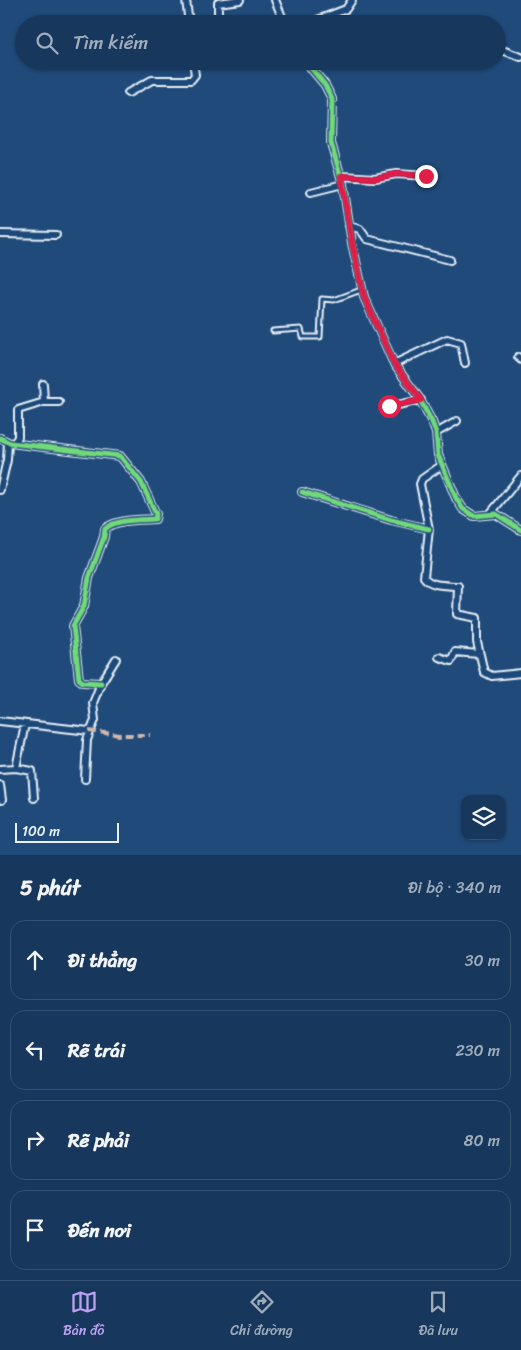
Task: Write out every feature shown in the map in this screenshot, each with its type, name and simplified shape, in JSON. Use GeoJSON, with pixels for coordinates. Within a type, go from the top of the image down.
{"type":"FeatureCollection","features":[{"type":"Feature","properties":{"kind":"street"},"geometry":{"type":"LineString","coordinates":[[186,0],[188,15]]}},
{"type":"Feature","properties":{"kind":"street"},"geometry":{"type":"LineString","coordinates":[[218,15],[218,3],[240,0]]}},
{"type":"Feature","properties":{"kind":"street"},"geometry":{"type":"LineString","coordinates":[[276,0],[282,15]]}},
{"type":"Feature","properties":{"kind":"street"},"geometry":{"type":"LineString","coordinates":[[330,15],[346,9],[352,0]]}},
{"type":"Feature","properties":{"kind":"street"},"geometry":{"type":"LineString","coordinates":[[506,51],[521,57]]}},
{"type":"Feature","properties":{"kind":"street"},"geometry":{"type":"LineString","coordinates":[[128,93],[152,80],[191,80],[194,70]]}},
{"type":"Feature","properties":{"kind":"street"},"geometry":{"type":"LineString","coordinates":[[312,70],[325,85],[332,99],[330,140],[343,184],[362,290],[394,364],[421,400],[436,433],[438,455],[456,498],[463,508],[474,516],[490,514],[501,516],[521,530]]}},
{"type":"Feature","properties":{"kind":"street"},"geometry":{"type":"LineString","coordinates":[[341,176],[376,178],[396,174],[426,176]]}},
{"type":"Feature","properties":{"kind":"street"},"geometry":{"type":"LineString","coordinates":[[311,192],[343,184]]}},
{"type":"Feature","properties":{"kind":"street"},"geometry":{"type":"LineString","coordinates":[[350,226],[360,229],[367,239],[450,260]]}},
{"type":"Feature","properties":{"kind":"street"},"geometry":{"type":"LineString","coordinates":[[0,234],[56,235]]}},
{"type":"Feature","properties":{"kind":"street"},"geometry":{"type":"LineString","coordinates":[[394,364],[446,339],[461,343],[465,363]]}},
{"type":"Feature","properties":{"kind":"street"},"geometry":{"type":"LineString","coordinates":[[43,384],[44,402]]}},
{"type":"Feature","properties":{"kind":"street"},"geometry":{"type":"LineString","coordinates":[[386,404],[393,406],[421,400]]}},
{"type":"Feature","properties":{"kind":"street"},"geometry":{"type":"LineString","coordinates":[[0,490],[11,443],[18,437],[18,410],[44,402],[59,402]]}},
{"type":"Feature","properties":{"kind":"street"},"geometry":{"type":"LineString","coordinates":[[436,433],[456,421]]}},
{"type":"Feature","properties":{"kind":"street"},"geometry":{"type":"LineString","coordinates":[[0,438],[11,443],[120,456],[141,482],[156,514],[155,519],[133,520],[111,525],[105,529],[104,537],[89,578],[84,606],[73,626],[79,679],[83,682],[101,683]]}},
{"type":"Feature","properties":{"kind":"street"},"geometry":{"type":"LineString","coordinates":[[442,465],[422,479],[420,484],[429,529],[424,577],[427,581],[436,584],[458,586],[456,614],[477,618],[479,654],[486,674],[492,676],[521,673]]}},
{"type":"Feature","properties":{"kind":"street"},"geometry":{"type":"LineString","coordinates":[[490,514],[521,476]]}},
{"type":"Feature","properties":{"kind":"street"},"geometry":{"type":"LineString","coordinates":[[302,492],[390,520],[429,529]]}},
{"type":"Feature","properties":{"kind":"street"},"geometry":{"type":"LineString","coordinates":[[438,657],[451,661],[455,652],[479,654]]}},
{"type":"Feature","properties":{"kind":"street"},"geometry":{"type":"LineString","coordinates":[[85,779],[89,731],[94,724],[93,703],[101,683],[116,659]]}},
{"type":"Feature","properties":{"kind":"street"},"geometry":{"type":"LineString","coordinates":[[0,721],[89,731]]}},
{"type":"Feature","properties":{"kind":"street"},"geometry":{"type":"LineString","coordinates":[[16,768],[25,724]]}},
{"type":"Feature","properties":{"kind":"street"},"geometry":{"type":"LineString","coordinates":[[0,769],[16,768],[32,771],[34,798]]}},
{"type":"Feature","properties":{"kind":"street"},"geometry":{"type":"LineString","coordinates":[[0,785],[2,800]]}},
{"type":"Feature","properties":{"kind":"lane"},"geometry":{"type":"LineString","coordinates":[[273,331],[302,329],[303,337],[320,337],[322,298],[334,300],[362,290]]}},
{"type":"Feature","properties":{"kind":"marked path"},"geometry":{"type":"LineString","coordinates":[[89,731],[120,735],[150,735]]}},
{"type":"Feature","properties":{"kind":"cycle path"},"geometry":{"type":"LineString","coordinates":[[312,70],[325,85],[332,99],[331,143],[343,184],[352,243],[364,297],[394,364],[419,398],[432,422],[436,433],[438,455],[456,498],[463,509],[474,516],[496,514],[521,530]]}},
{"type":"Feature","properties":{"kind":"cycle path"},"geometry":{"type":"LineString","coordinates":[[0,438],[10,443],[120,456],[141,482],[156,514],[155,519],[115,523],[105,529],[104,537],[89,578],[84,606],[73,626],[79,679],[83,682],[101,683]]}},
{"type":"Feature","properties":{"kind":"cycle path"},"geometry":{"type":"LineString","coordinates":[[302,492],[391,520],[429,529]]}},
{"type":"Feature","properties":{"kind":"route"},"geometry":{"type":"LineString","coordinates":[[389,406],[421,400],[394,364],[374,314],[364,297],[352,243],[341,176],[376,178],[396,174],[426,176]]}}]}
